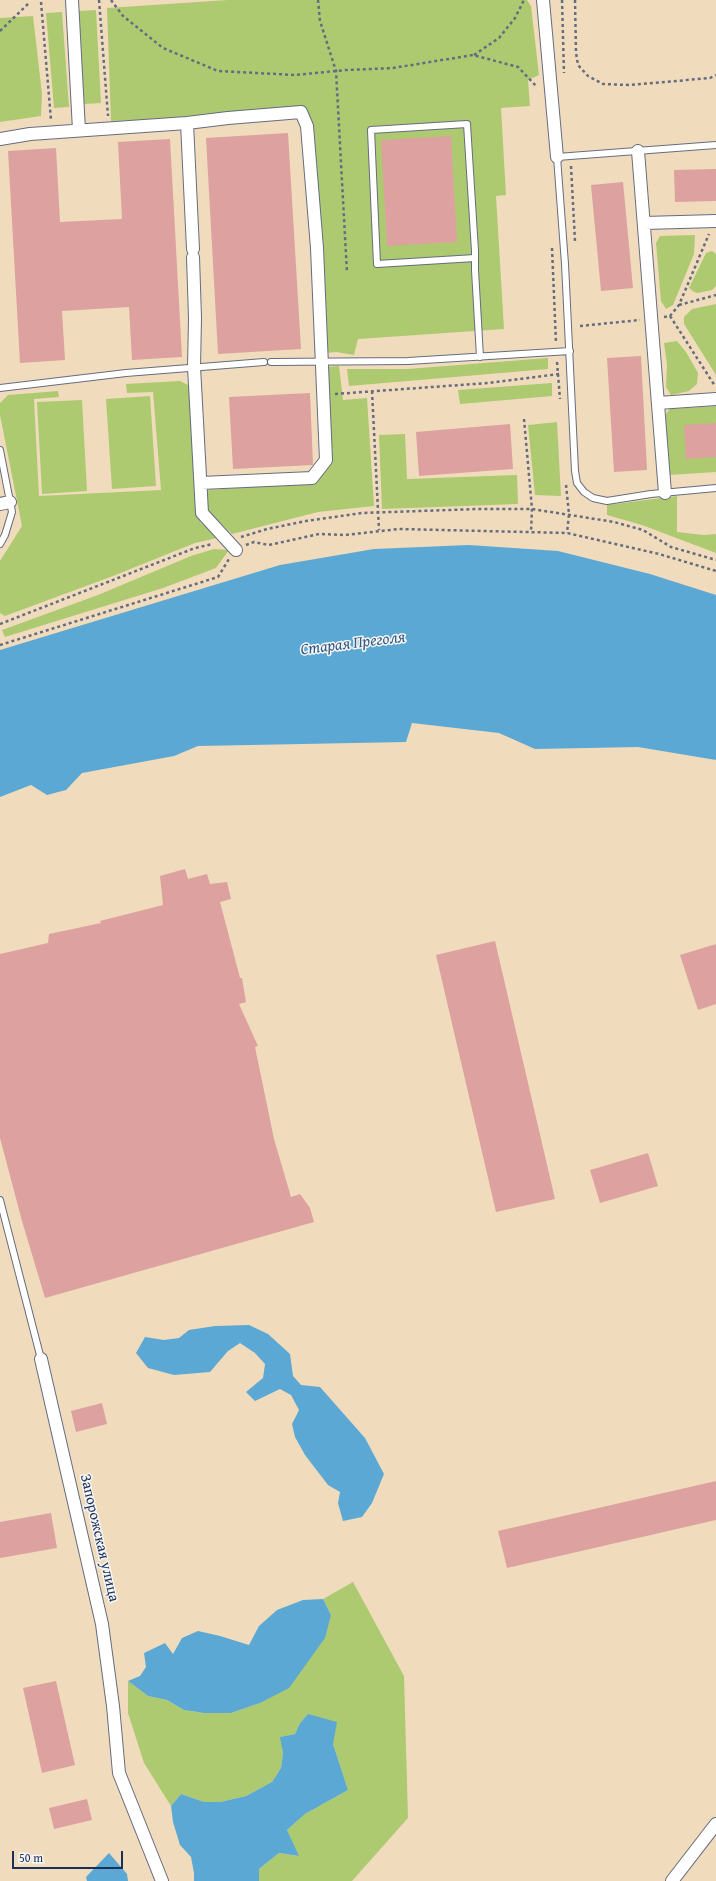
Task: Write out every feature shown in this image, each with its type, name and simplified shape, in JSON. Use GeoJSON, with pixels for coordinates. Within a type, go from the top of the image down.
{"type":"FeatureCollection","features":[{"type":"Feature","properties":{"kind":"street"},"geometry":{"type":"LineString","coordinates":[[72,0],[79,130]]}},
{"type":"Feature","properties":{"kind":"street"},"geometry":{"type":"LineString","coordinates":[[543,0],[557,157]]}},
{"type":"Feature","properties":{"kind":"street"},"geometry":{"type":"LineString","coordinates":[[0,139],[52,132],[187,123],[302,112],[307,126],[317,248],[320,361],[326,460],[312,478],[201,483]]}},
{"type":"Feature","properties":{"kind":"street"},"geometry":{"type":"LineString","coordinates":[[187,123],[195,318],[194,367],[202,513],[236,550]]}},
{"type":"Feature","properties":{"kind":"street"},"geometry":{"type":"LineString","coordinates":[[638,151],[665,493]]}},
{"type":"Feature","properties":{"kind":"street"},"geometry":{"type":"LineString","coordinates":[[644,223],[716,221]]}},
{"type":"Feature","properties":{"kind":"street"},"geometry":{"type":"LineString","coordinates":[[658,403],[716,399]]}},
{"type":"Feature","properties":{"kind":"street","name":"Запорожская улица"},"geometry":{"type":"LineString","coordinates":[[41,1359],[102,1624],[113,1706],[119,1773],[162,1881]]}},
{"type":"Feature","properties":{"kind":"street"},"geometry":{"type":"LineString","coordinates":[[672,1881],[716,1824]]}},
{"type":"Feature","properties":{"kind":"lane"},"geometry":{"type":"LineString","coordinates":[[475,258],[377,264],[371,130],[467,124],[475,258],[480,357]]}},
{"type":"Feature","properties":{"kind":"lane"},"geometry":{"type":"LineString","coordinates":[[716,145],[557,157],[570,351],[575,471],[577,483],[584,492],[593,498],[608,500],[716,488]]}},
{"type":"Feature","properties":{"kind":"lane"},"geometry":{"type":"LineString","coordinates":[[271,362],[408,361],[570,351]]}},
{"type":"Feature","properties":{"kind":"lane"},"geometry":{"type":"LineString","coordinates":[[0,388],[126,373],[264,362]]}},
{"type":"Feature","properties":{"kind":"lane"},"geometry":{"type":"LineString","coordinates":[[0,450],[5,503],[12,512],[5,535],[0,544]]}},
{"type":"Feature","properties":{"kind":"lane","name":"Запорожская улица"},"geometry":{"type":"LineString","coordinates":[[0,1200],[41,1359]]}},
{"type":"Feature","properties":{"kind":"path"},"geometry":{"type":"LineString","coordinates":[[99,0],[109,128]]}},
{"type":"Feature","properties":{"kind":"path"},"geometry":{"type":"LineString","coordinates":[[111,0],[123,16],[163,48],[218,71],[295,75],[393,68],[473,55],[499,38],[515,18],[524,0]]}},
{"type":"Feature","properties":{"kind":"path"},"geometry":{"type":"LineString","coordinates":[[318,0],[320,21],[336,71],[347,273]]}},
{"type":"Feature","properties":{"kind":"path"},"geometry":{"type":"LineString","coordinates":[[562,0],[564,75]]}},
{"type":"Feature","properties":{"kind":"path"},"geometry":{"type":"LineString","coordinates":[[575,0],[578,66],[588,76],[603,84],[630,85],[710,78],[716,75]]}},
{"type":"Feature","properties":{"kind":"path"},"geometry":{"type":"LineString","coordinates":[[41,2],[52,132]]}},
{"type":"Feature","properties":{"kind":"path"},"geometry":{"type":"LineString","coordinates":[[0,31],[29,3]]}},
{"type":"Feature","properties":{"kind":"path"},"geometry":{"type":"LineString","coordinates":[[473,55],[518,67],[541,91]]}},
{"type":"Feature","properties":{"kind":"path"},"geometry":{"type":"LineString","coordinates":[[570,156],[575,242]]}},
{"type":"Feature","properties":{"kind":"path"},"geometry":{"type":"LineString","coordinates":[[580,326],[670,316],[679,305],[693,269],[716,221]]}},
{"type":"Feature","properties":{"kind":"path"},"geometry":{"type":"LineString","coordinates":[[552,243],[556,352],[560,402]]}},
{"type":"Feature","properties":{"kind":"path"},"geometry":{"type":"LineString","coordinates":[[679,305],[716,295]]}},
{"type":"Feature","properties":{"kind":"path"},"geometry":{"type":"LineString","coordinates":[[670,316],[716,387]]}},
{"type":"Feature","properties":{"kind":"path"},"geometry":{"type":"LineString","coordinates":[[579,319],[580,334]]}},
{"type":"Feature","properties":{"kind":"path"},"geometry":{"type":"LineString","coordinates":[[322,395],[488,383],[558,374],[571,374]]}},
{"type":"Feature","properties":{"kind":"path"},"geometry":{"type":"LineString","coordinates":[[372,391],[379,530]]}},
{"type":"Feature","properties":{"kind":"path"},"geometry":{"type":"LineString","coordinates":[[524,419],[532,509],[531,532]]}},
{"type":"Feature","properties":{"kind":"path"},"geometry":{"type":"LineString","coordinates":[[566,484],[569,514],[567,533]]}},
{"type":"Feature","properties":{"kind":"path"},"geometry":{"type":"LineString","coordinates":[[0,624],[195,548],[227,541],[267,529],[339,516],[478,509],[532,509],[614,522],[643,530],[671,547],[716,560]]}},
{"type":"Feature","properties":{"kind":"path"},"geometry":{"type":"LineString","coordinates":[[0,645],[218,577],[236,550],[254,542],[269,545],[318,534],[345,535],[379,530],[567,533],[659,554],[716,571]]}},
{"type":"Feature","properties":{"kind":"green space"},"geometry":{"type":"Polygon","coordinates":[[[228,0],[527,0],[531,6],[539,75],[528,80],[530,106],[501,108],[506,195],[496,196],[504,329],[358,339],[354,355],[336,352],[325,353],[322,244],[310,116],[302,107],[201,118],[111,121],[107,8],[228,0]]]}},
{"type":"Feature","properties":{"kind":"green space"},"geometry":{"type":"Polygon","coordinates":[[[96,10],[101,103],[84,104],[78,11],[96,10]]]}},
{"type":"Feature","properties":{"kind":"green space"},"geometry":{"type":"Polygon","coordinates":[[[62,12],[69,107],[54,108],[46,13],[62,12]]]}},
{"type":"Feature","properties":{"kind":"green space"},"geometry":{"type":"Polygon","coordinates":[[[33,16],[42,94],[41,116],[0,122],[0,18],[33,16]]]}},
{"type":"Feature","properties":{"kind":"green space"},"geometry":{"type":"Polygon","coordinates":[[[695,235],[694,254],[673,305],[666,309],[661,301],[656,243],[660,236],[695,235]]]}},
{"type":"Feature","properties":{"kind":"green space"},"geometry":{"type":"Polygon","coordinates":[[[712,251],[716,254],[716,286],[712,290],[698,293],[694,292],[689,288],[706,253],[712,251]]]}},
{"type":"Feature","properties":{"kind":"green space"},"geometry":{"type":"Polygon","coordinates":[[[716,304],[716,375],[684,324],[684,317],[692,309],[716,304]]]}},
{"type":"Feature","properties":{"kind":"green space"},"geometry":{"type":"Polygon","coordinates":[[[677,341],[686,352],[698,373],[697,384],[689,391],[671,395],[666,387],[667,365],[664,343],[677,341]]]}},
{"type":"Feature","properties":{"kind":"green space"},"geometry":{"type":"Polygon","coordinates":[[[548,358],[548,369],[349,386],[347,369],[407,369],[548,358]]]}},
{"type":"Feature","properties":{"kind":"green space"},"geometry":{"type":"Polygon","coordinates":[[[339,366],[343,400],[367,398],[374,506],[318,512],[232,534],[207,510],[206,494],[209,490],[315,482],[330,464],[325,367],[339,366]]]}},
{"type":"Feature","properties":{"kind":"green space"},"geometry":{"type":"Polygon","coordinates":[[[180,381],[190,386],[196,513],[201,523],[217,538],[195,543],[113,576],[5,616],[0,613],[0,561],[22,526],[0,415],[0,403],[8,395],[58,391],[59,397],[34,399],[39,496],[161,490],[153,392],[127,393],[126,384],[180,381]]]}},
{"type":"Feature","properties":{"kind":"green space"},"geometry":{"type":"Polygon","coordinates":[[[552,383],[552,396],[460,404],[458,390],[552,383]]]}},
{"type":"Feature","properties":{"kind":"green space"},"geometry":{"type":"Polygon","coordinates":[[[150,396],[156,486],[112,489],[106,399],[150,396]]]}},
{"type":"Feature","properties":{"kind":"green space"},"geometry":{"type":"Polygon","coordinates":[[[82,400],[87,491],[42,494],[37,402],[82,400]]]}},
{"type":"Feature","properties":{"kind":"green space"},"geometry":{"type":"Polygon","coordinates":[[[716,406],[716,472],[669,475],[665,415],[670,409],[716,406]]]}},
{"type":"Feature","properties":{"kind":"green space"},"geometry":{"type":"Polygon","coordinates":[[[557,422],[561,496],[535,495],[528,425],[557,422]]]}},
{"type":"Feature","properties":{"kind":"green space"},"geometry":{"type":"Polygon","coordinates":[[[405,434],[407,479],[517,475],[518,504],[382,509],[379,435],[405,434]]]}},
{"type":"Feature","properties":{"kind":"green space"},"geometry":{"type":"Polygon","coordinates":[[[677,496],[677,532],[704,535],[716,534],[716,553],[642,525],[607,515],[607,505],[677,496]]]}},
{"type":"Feature","properties":{"kind":"green space"},"geometry":{"type":"Polygon","coordinates":[[[214,549],[229,550],[216,568],[163,588],[5,637],[2,630],[98,595],[191,556],[214,549]]]}},
{"type":"Feature","properties":{"kind":"green space"},"geometry":{"type":"Polygon","coordinates":[[[353,1582],[404,1676],[408,1818],[352,1881],[259,1881],[259,1869],[279,1853],[298,1856],[287,1830],[305,1814],[348,1790],[323,1719],[308,1714],[300,1723],[295,1734],[281,1737],[283,1753],[281,1768],[272,1782],[246,1796],[220,1802],[204,1802],[181,1794],[171,1806],[144,1763],[128,1713],[128,1681],[148,1696],[167,1700],[184,1710],[204,1713],[231,1713],[260,1703],[331,1615],[323,1599],[353,1582]]]}},
{"type":"Feature","properties":{"kind":"water","name":"Старая Преголя"},"geometry":{"type":"Polygon","coordinates":[[[469,545],[558,551],[650,574],[716,595],[716,760],[638,747],[535,749],[499,733],[412,723],[406,742],[198,746],[174,756],[82,773],[66,790],[47,795],[31,785],[0,797],[0,650],[280,565],[374,549],[469,545]]]}},
{"type":"Feature","properties":{"kind":"water"},"geometry":{"type":"Polygon","coordinates":[[[249,1325],[268,1334],[290,1354],[293,1376],[301,1385],[320,1387],[365,1438],[384,1474],[372,1503],[362,1517],[343,1521],[338,1503],[340,1492],[328,1485],[305,1455],[295,1437],[292,1424],[299,1410],[291,1395],[280,1389],[255,1401],[246,1392],[263,1378],[265,1364],[255,1353],[240,1343],[228,1351],[210,1372],[174,1375],[148,1368],[136,1353],[145,1337],[164,1340],[179,1338],[189,1330],[215,1326],[249,1325]]]}},
{"type":"Feature","properties":{"kind":"water"},"geometry":{"type":"Polygon","coordinates":[[[323,1599],[331,1615],[325,1638],[289,1688],[260,1703],[231,1713],[204,1713],[184,1710],[167,1700],[148,1696],[128,1681],[140,1676],[146,1667],[144,1653],[165,1643],[173,1654],[182,1638],[198,1631],[249,1645],[259,1626],[277,1610],[303,1600],[323,1599]]]}},
{"type":"Feature","properties":{"kind":"water"},"geometry":{"type":"Polygon","coordinates":[[[308,1714],[337,1722],[333,1744],[348,1790],[305,1814],[287,1830],[299,1856],[279,1853],[259,1869],[259,1881],[194,1881],[191,1857],[180,1845],[173,1822],[171,1806],[181,1794],[204,1802],[220,1802],[246,1796],[272,1782],[281,1768],[283,1753],[280,1737],[295,1734],[300,1723],[308,1714]]]}},
{"type":"Feature","properties":{"kind":"water"},"geometry":{"type":"Polygon","coordinates":[[[109,1853],[127,1874],[128,1881],[87,1881],[86,1877],[109,1853]]]}},
{"type":"Feature","properties":{"kind":"building"},"geometry":{"type":"Polygon","coordinates":[[[288,133],[301,349],[218,354],[206,138],[288,133]]]}},
{"type":"Feature","properties":{"kind":"building"},"geometry":{"type":"Polygon","coordinates":[[[451,136],[457,242],[387,246],[381,140],[451,136]]]}},
{"type":"Feature","properties":{"kind":"building"},"geometry":{"type":"Polygon","coordinates":[[[170,139],[182,357],[132,360],[129,307],[62,311],[65,360],[20,363],[8,151],[56,148],[60,222],[122,219],[118,142],[170,139]]]}},
{"type":"Feature","properties":{"kind":"building"},"geometry":{"type":"Polygon","coordinates":[[[716,169],[716,201],[675,202],[674,170],[716,169]]]}},
{"type":"Feature","properties":{"kind":"building"},"geometry":{"type":"Polygon","coordinates":[[[623,182],[633,288],[601,291],[591,185],[623,182]]]}},
{"type":"Feature","properties":{"kind":"building"},"geometry":{"type":"Polygon","coordinates":[[[641,356],[647,470],[614,472],[607,358],[641,356]]]}},
{"type":"Feature","properties":{"kind":"building"},"geometry":{"type":"Polygon","coordinates":[[[310,393],[313,465],[233,469],[229,397],[310,393]]]}},
{"type":"Feature","properties":{"kind":"building"},"geometry":{"type":"Polygon","coordinates":[[[716,423],[716,457],[686,459],[684,425],[716,423]]]}},
{"type":"Feature","properties":{"kind":"building"},"geometry":{"type":"Polygon","coordinates":[[[510,424],[513,469],[419,476],[416,432],[510,424]]]}},
{"type":"Feature","properties":{"kind":"building"},"geometry":{"type":"Polygon","coordinates":[[[185,869],[188,879],[207,874],[210,884],[227,882],[231,899],[220,902],[240,978],[242,978],[246,1002],[239,1004],[258,1046],[255,1047],[274,1139],[291,1197],[300,1194],[310,1208],[314,1222],[45,1298],[22,1221],[0,1138],[0,954],[48,943],[49,934],[101,923],[100,921],[163,905],[160,876],[185,869]]]}},
{"type":"Feature","properties":{"kind":"building"},"geometry":{"type":"Polygon","coordinates":[[[495,941],[555,1199],[496,1212],[436,955],[495,941]]]}},
{"type":"Feature","properties":{"kind":"building"},"geometry":{"type":"Polygon","coordinates":[[[716,944],[716,1004],[698,1010],[680,955],[716,944]]]}},
{"type":"Feature","properties":{"kind":"building"},"geometry":{"type":"Polygon","coordinates":[[[648,1153],[658,1186],[600,1203],[590,1170],[648,1153]]]}},
{"type":"Feature","properties":{"kind":"building"},"geometry":{"type":"Polygon","coordinates":[[[102,1403],[107,1424],[76,1432],[71,1411],[102,1403]]]}},
{"type":"Feature","properties":{"kind":"building"},"geometry":{"type":"Polygon","coordinates":[[[716,1481],[716,1520],[507,1568],[498,1531],[716,1481]]]}},
{"type":"Feature","properties":{"kind":"building"},"geometry":{"type":"Polygon","coordinates":[[[51,1513],[57,1548],[0,1558],[0,1522],[51,1513]]]}},
{"type":"Feature","properties":{"kind":"building"},"geometry":{"type":"Polygon","coordinates":[[[56,1681],[75,1765],[42,1773],[23,1688],[56,1681]]]}},
{"type":"Feature","properties":{"kind":"building"},"geometry":{"type":"Polygon","coordinates":[[[87,1799],[92,1820],[54,1829],[49,1808],[87,1799]]]}}]}
